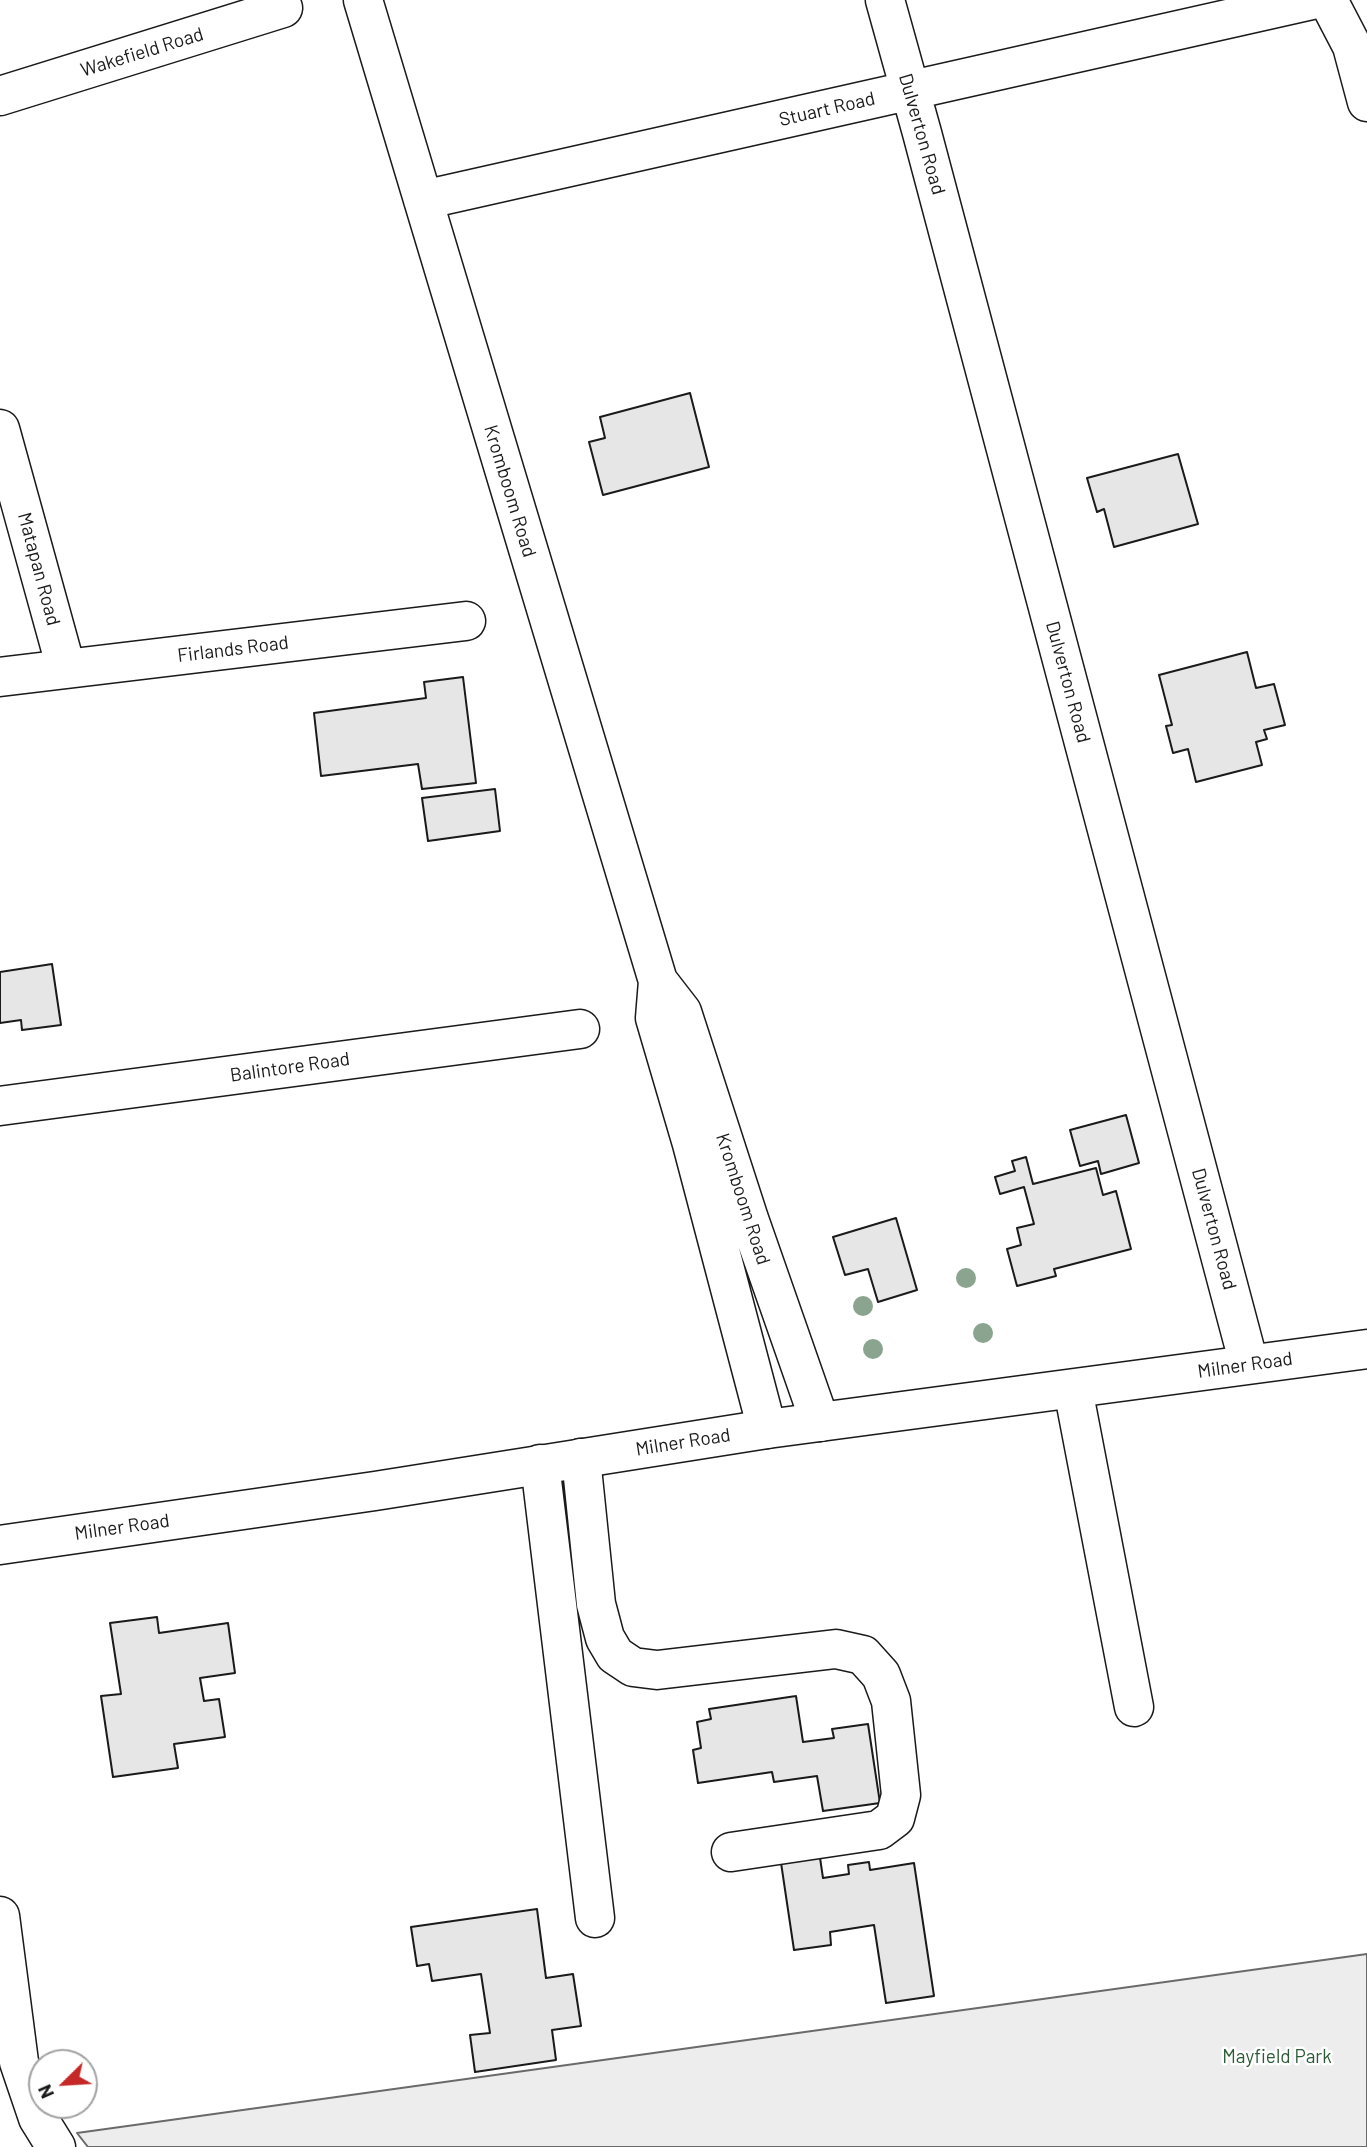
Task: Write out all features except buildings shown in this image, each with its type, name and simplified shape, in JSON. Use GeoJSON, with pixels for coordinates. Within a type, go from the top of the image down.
{"type":"FeatureCollection","features":[{"type":"Feature","properties":{"kind":"street","name":"Kromboom Road"},"geometry":{"type":"LineString","coordinates":[[363,0],[658,981],[682,1012],[749,1219],[820,1422]]}},
{"type":"Feature","properties":{"kind":"street","name":"Dulverton Road"},"geometry":{"type":"LineString","coordinates":[[885,0],[1249,1364]]}},
{"type":"Feature","properties":{"kind":"street","name":"Stuart Road"},"geometry":{"type":"LineString","coordinates":[[423,200],[1312,0]]}},
{"type":"Feature","properties":{"kind":"street"},"geometry":{"type":"LineString","coordinates":[[1328,0],[1352,46],[1367,102]]}},
{"type":"Feature","properties":{"kind":"street","name":"Wakefield Road"},"geometry":{"type":"LineString","coordinates":[[0,96],[283,8]]}},
{"type":"Feature","properties":{"kind":"street","name":"Matapan Road"},"geometry":{"type":"LineString","coordinates":[[0,429],[66,668]]}},
{"type":"Feature","properties":{"kind":"street","name":"Firlands Road"},"geometry":{"type":"LineString","coordinates":[[0,677],[466,621]]}},
{"type":"Feature","properties":{"kind":"street","name":"Kromboom Road"},"geometry":{"type":"LineString","coordinates":[[658,981],[655,1018],[692,1144],[767,1429]]}},
{"type":"Feature","properties":{"kind":"street","name":"Balintore Road"},"geometry":{"type":"LineString","coordinates":[[0,1106],[580,1029]]}},
{"type":"Feature","properties":{"kind":"street","name":"Milner Road"},"geometry":{"type":"LineString","coordinates":[[0,1545],[375,1491],[767,1429],[1367,1349]]}},
{"type":"Feature","properties":{"kind":"street"},"geometry":{"type":"LineString","coordinates":[[1073,1389],[1134,1707]]}},
{"type":"Feature","properties":{"kind":"street"},"geometry":{"type":"LineString","coordinates":[[581,1458],[596,1604],[605,1638],[615,1655],[633,1667],[657,1670],[836,1648],[863,1655],[881,1675],[891,1701],[901,1795],[895,1818],[879,1830],[731,1852]]}},
{"type":"Feature","properties":{"kind":"street"},"geometry":{"type":"LineString","coordinates":[[540,1464],[595,1918]]}},
{"type":"Feature","properties":{"kind":"street"},"geometry":{"type":"LineString","coordinates":[[0,1916],[10,2064],[56,2147]]}},
{"type":"Feature","properties":{"kind":"shaded area","name":"Mayfield Park"},"geometry":{"type":"Polygon","coordinates":[[[1367,1954],[1367,2147],[88,2147],[77,2133],[1367,1954]]]}}]}
